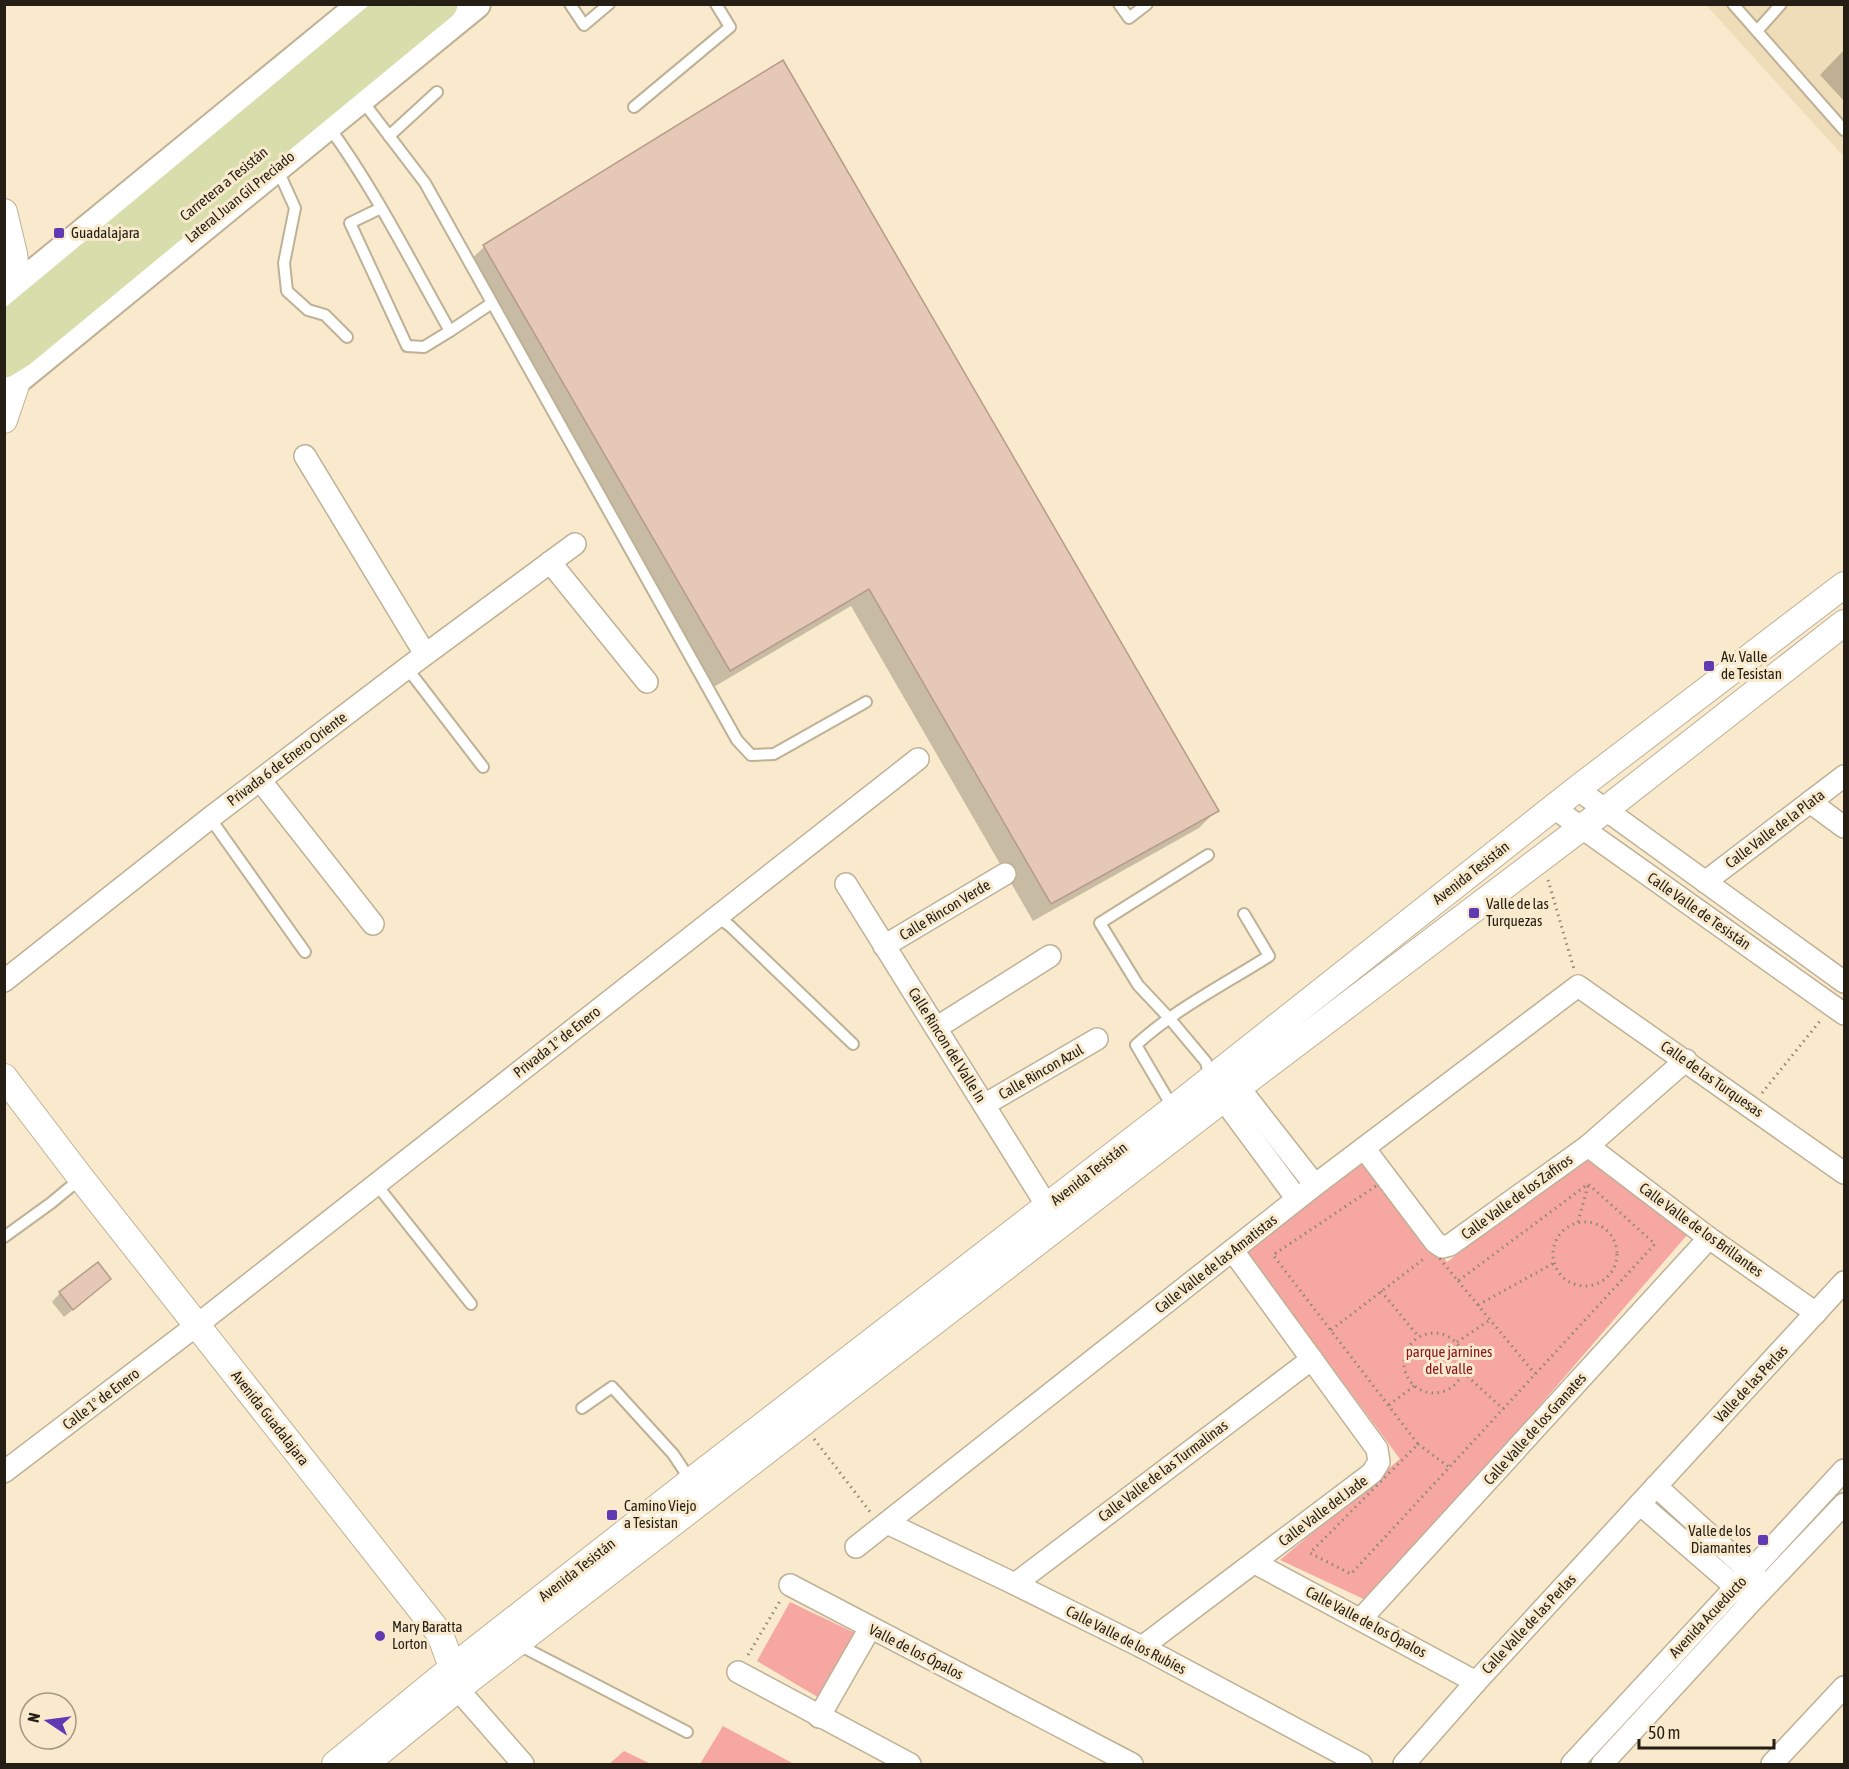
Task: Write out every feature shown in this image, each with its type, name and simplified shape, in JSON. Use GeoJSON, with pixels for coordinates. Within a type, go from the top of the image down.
{"type":"FeatureCollection","features":[{"type":"Feature","properties":{"kind":"main road","name":"Lateral Juan Gil Preciado"},"geometry":{"type":"LineString","coordinates":[[340,69],[363,4]]}},
{"type":"Feature","properties":{"kind":"main road","name":"Carretera a Tesistán"},"geometry":{"type":"LineString","coordinates":[[340,69],[396,4]]}},
{"type":"Feature","properties":{"kind":"main road","name":"Carretera a Tesistán"},"geometry":{"type":"LineString","coordinates":[[12,339],[340,69],[441,4]]}},
{"type":"Feature","properties":{"kind":"main road","name":"Lateral Juan Gil Preciado"},"geometry":{"type":"LineString","coordinates":[[12,339],[277,167],[310,94],[340,69],[476,4]]}},
{"type":"Feature","properties":{"kind":"street"},"geometry":{"type":"LineString","coordinates":[[4,420],[12,339],[14,254],[5,216]]}},
{"type":"Feature","properties":{"kind":"street"},"geometry":{"type":"LineString","coordinates":[[305,456],[425,654]]}},
{"type":"Feature","properties":{"kind":"street","name":"Privada 6 de Enero Oriente"},"geometry":{"type":"LineString","coordinates":[[4,981],[210,818],[425,654],[575,544]]}},
{"type":"Feature","properties":{"kind":"street"},"geometry":{"type":"LineString","coordinates":[[550,562],[647,681]]}},
{"type":"Feature","properties":{"kind":"street","name":"Avenida Tesistán"},"geometry":{"type":"LineString","coordinates":[[335,1764],[456,1677],[517,1644],[1220,1080],[1577,789],[1845,585]]}},
{"type":"Feature","properties":{"kind":"street","name":"Avenida Tesistán"},"geometry":{"type":"LineString","coordinates":[[365,1764],[456,1677],[691,1481],[1173,1108],[1220,1080],[1542,858],[1845,623]]}},
{"type":"Feature","properties":{"kind":"street","name":"Privada 1° de Enero"},"geometry":{"type":"LineString","coordinates":[[197,1325],[918,759]]}},
{"type":"Feature","properties":{"kind":"street","name":"Calle Valle de la Plata"},"geometry":{"type":"LineString","coordinates":[[1705,882],[1845,776]]}},
{"type":"Feature","properties":{"kind":"street"},"geometry":{"type":"LineString","coordinates":[[260,780],[374,924]]}},
{"type":"Feature","properties":{"kind":"street","name":"Calle Valle de Tesistán"},"geometry":{"type":"LineString","coordinates":[[1577,789],[1845,982]]}},
{"type":"Feature","properties":{"kind":"street"},"geometry":{"type":"LineString","coordinates":[[1809,802],[1845,827]]}},
{"type":"Feature","properties":{"kind":"street","name":"Calle Valle de Tesistán"},"geometry":{"type":"LineString","coordinates":[[1554,808],[1839,1010]]}},
{"type":"Feature","properties":{"kind":"street","name":"Calle Rincon Verde"},"geometry":{"type":"LineString","coordinates":[[884,946],[1005,874]]}},
{"type":"Feature","properties":{"kind":"street","name":"Calle Rincon del Valle In"},"geometry":{"type":"LineString","coordinates":[[846,884],[1047,1206]]}},
{"type":"Feature","properties":{"kind":"street"},"geometry":{"type":"LineString","coordinates":[[936,1028],[1050,956]]}},
{"type":"Feature","properties":{"kind":"street","name":"Calle de las Turquesas"},"geometry":{"type":"LineString","coordinates":[[1578,986],[1845,1173]]}},
{"type":"Feature","properties":{"kind":"street","name":"Calle Valle de las Amatistas"},"geometry":{"type":"LineString","coordinates":[[856,1547],[1315,1185],[1578,986]]}},
{"type":"Feature","properties":{"kind":"street","name":"Calle Rincon Azul"},"geometry":{"type":"LineString","coordinates":[[984,1105],[1097,1039]]}},
{"type":"Feature","properties":{"kind":"street","name":"Calle Valle de los Zafiros"},"geometry":{"type":"LineString","coordinates":[[1364,1148],[1435,1242],[1442,1246],[1450,1245],[1588,1146],[1686,1060]]}},
{"type":"Feature","properties":{"kind":"street","name":"Avenida Guadalajara"},"geometry":{"type":"LineString","coordinates":[[4,1077],[440,1634],[462,1694],[523,1764]]}},
{"type":"Feature","properties":{"kind":"street"},"geometry":{"type":"LineString","coordinates":[[1220,1080],[1315,1185]]}},
{"type":"Feature","properties":{"kind":"street"},"geometry":{"type":"LineString","coordinates":[[1220,1080],[1297,1199]]}},
{"type":"Feature","properties":{"kind":"street","name":"Calle Valle de los Brillantes"},"geometry":{"type":"LineString","coordinates":[[1588,1146],[1709,1238],[1816,1313]]}},
{"type":"Feature","properties":{"kind":"street","name":"Calle Valle de los Granates"},"geometry":{"type":"LineString","coordinates":[[1361,1619],[1709,1238]]}},
{"type":"Feature","properties":{"kind":"street","name":"Calle Valle del Jade"},"geometry":{"type":"LineString","coordinates":[[1142,1647],[1372,1473],[1379,1462],[1377,1449],[1233,1251]]}},
{"type":"Feature","properties":{"kind":"street","name":"Valle de las Perlas"},"geometry":{"type":"LineString","coordinates":[[1656,1486],[1845,1282]]}},
{"type":"Feature","properties":{"kind":"street","name":"Calle 1° de Enero"},"geometry":{"type":"LineString","coordinates":[[4,1472],[197,1325]]}},
{"type":"Feature","properties":{"kind":"street","name":"Calle Valle de las Turmalinas"},"geometry":{"type":"LineString","coordinates":[[1015,1584],[1312,1359]]}},
{"type":"Feature","properties":{"kind":"street","name":"Avenida Acueducto"},"geometry":{"type":"LineString","coordinates":[[1602,1764],[1751,1587],[1845,1470]]}},
{"type":"Feature","properties":{"kind":"street"},"geometry":{"type":"LineString","coordinates":[[1656,1486],[1751,1587]]}},
{"type":"Feature","properties":{"kind":"street","name":"Calle Valle de las Perlas"},"geometry":{"type":"LineString","coordinates":[[1404,1764],[1656,1486]]}},
{"type":"Feature","properties":{"kind":"street"},"geometry":{"type":"LineString","coordinates":[[1640,1504],[1751,1587]]}},
{"type":"Feature","properties":{"kind":"street","name":"Avenida Acueducto"},"geometry":{"type":"LineString","coordinates":[[1572,1764],[1751,1587],[1845,1504]]}},
{"type":"Feature","properties":{"kind":"street","name":"Calle Valle de los Rubíes"},"geometry":{"type":"LineString","coordinates":[[887,1523],[1142,1647],[1361,1764]]}},
{"type":"Feature","properties":{"kind":"street","name":"Calle Valle de los Ópalos"},"geometry":{"type":"LineString","coordinates":[[1255,1563],[1476,1682]]}},
{"type":"Feature","properties":{"kind":"street","name":"Valle de los Ópalos"},"geometry":{"type":"LineString","coordinates":[[790,1585],[1106,1758],[1132,1764]]}},
{"type":"Feature","properties":{"kind":"street"},"geometry":{"type":"LineString","coordinates":[[819,1717],[870,1628]]}},
{"type":"Feature","properties":{"kind":"street"},"geometry":{"type":"LineString","coordinates":[[738,1672],[910,1764]]}},
{"type":"Feature","properties":{"kind":"street"},"geometry":{"type":"LineString","coordinates":[[1772,1764],[1845,1687]]}},
{"type":"Feature","properties":{"kind":"lane"},"geometry":{"type":"LineString","coordinates":[[570,4],[584,25],[609,4]]}},
{"type":"Feature","properties":{"kind":"lane"},"geometry":{"type":"LineString","coordinates":[[634,107],[730,27],[716,4]]}},
{"type":"Feature","properties":{"kind":"lane"},"geometry":{"type":"LineString","coordinates":[[1119,4],[1129,18],[1147,4]]}},
{"type":"Feature","properties":{"kind":"lane"},"geometry":{"type":"LineString","coordinates":[[1733,4],[1845,130]]}},
{"type":"Feature","properties":{"kind":"lane"},"geometry":{"type":"LineString","coordinates":[[1757,32],[1782,4]]}},
{"type":"Feature","properties":{"kind":"lane"},"geometry":{"type":"LineString","coordinates":[[340,69],[424,183],[737,740],[752,755],[774,754],[866,702]]}},
{"type":"Feature","properties":{"kind":"lane"},"geometry":{"type":"LineString","coordinates":[[389,136],[437,92]]}},
{"type":"Feature","properties":{"kind":"lane"},"geometry":{"type":"LineString","coordinates":[[310,94],[381,208],[450,331]]}},
{"type":"Feature","properties":{"kind":"lane"},"geometry":{"type":"LineString","coordinates":[[277,167],[295,208],[284,263],[287,291],[308,310],[325,315],[347,337]]}},
{"type":"Feature","properties":{"kind":"lane"},"geometry":{"type":"LineString","coordinates":[[381,208],[350,224],[380,293],[407,346],[424,346],[492,303]]}},
{"type":"Feature","properties":{"kind":"lane"},"geometry":{"type":"LineString","coordinates":[[407,668],[483,767]]}},
{"type":"Feature","properties":{"kind":"lane"},"geometry":{"type":"LineString","coordinates":[[210,818],[305,952]]}},
{"type":"Feature","properties":{"kind":"lane"},"geometry":{"type":"LineString","coordinates":[[1208,855],[1100,924],[1138,986],[1170,1019],[1220,1080]]}},
{"type":"Feature","properties":{"kind":"lane"},"geometry":{"type":"LineString","coordinates":[[1173,1108],[1136,1045],[1170,1019],[1269,956],[1244,914]]}},
{"type":"Feature","properties":{"kind":"lane"},"geometry":{"type":"LineString","coordinates":[[716,916],[730,926],[853,1044]]}},
{"type":"Feature","properties":{"kind":"lane"},"geometry":{"type":"LineString","coordinates":[[4,1237],[81,1178]]}},
{"type":"Feature","properties":{"kind":"lane"},"geometry":{"type":"LineString","coordinates":[[376,1184],[471,1304]]}},
{"type":"Feature","properties":{"kind":"lane"},"geometry":{"type":"LineString","coordinates":[[582,1408],[612,1387],[672,1454],[691,1481]]}},
{"type":"Feature","properties":{"kind":"lane"},"geometry":{"type":"LineString","coordinates":[[517,1644],[687,1732]]}},
{"type":"Feature","properties":{"kind":"path"},"geometry":{"type":"LineString","coordinates":[[1542,858],[1578,986]]}},
{"type":"Feature","properties":{"kind":"path"},"geometry":{"type":"LineString","coordinates":[[1751,1107],[1839,1010]]}},
{"type":"Feature","properties":{"kind":"path"},"geometry":{"type":"LineString","coordinates":[[1449,1467],[1418,1444],[1273,1255],[1379,1184],[1535,1374]]}},
{"type":"Feature","properties":{"kind":"path"},"geometry":{"type":"LineString","coordinates":[[1578,1222],[1588,1184]]}},
{"type":"Feature","properties":{"kind":"path"},"geometry":{"type":"LineString","coordinates":[[1458,1281],[1588,1184]]}},
{"type":"Feature","properties":{"kind":"path"},"geometry":{"type":"LineString","coordinates":[[1418,1444],[1310,1553],[1351,1574],[1655,1244],[1588,1184]]}},
{"type":"Feature","properties":{"kind":"path"},"geometry":{"type":"LineString","coordinates":[[1589,1221],[1599,1224],[1614,1239],[1617,1260],[1613,1270],[1597,1284],[1576,1285],[1559,1273],[1554,1263],[1555,1242],[1560,1233],[1568,1226],[1578,1222],[1589,1221]]}},
{"type":"Feature","properties":{"kind":"path"},"geometry":{"type":"LineString","coordinates":[[1331,1330],[1433,1251]]}},
{"type":"Feature","properties":{"kind":"path"},"geometry":{"type":"LineString","coordinates":[[1478,1305],[1554,1263]]}},
{"type":"Feature","properties":{"kind":"path"},"geometry":{"type":"LineString","coordinates":[[1381,1291],[1419,1336]]}},
{"type":"Feature","properties":{"kind":"path"},"geometry":{"type":"LineString","coordinates":[[1456,1343],[1490,1320]]}},
{"type":"Feature","properties":{"kind":"path"},"geometry":{"type":"LineString","coordinates":[[1438,1333],[1448,1336],[1456,1343],[1462,1351],[1464,1362],[1458,1381],[1450,1388],[1431,1393],[1414,1386],[1407,1379],[1404,1370],[1406,1351],[1419,1336],[1438,1333]]}},
{"type":"Feature","properties":{"kind":"path"},"geometry":{"type":"LineString","coordinates":[[1462,1372],[1503,1409]]}},
{"type":"Feature","properties":{"kind":"path"},"geometry":{"type":"LineString","coordinates":[[1388,1405],[1414,1386]]}},
{"type":"Feature","properties":{"kind":"path"},"geometry":{"type":"LineString","coordinates":[[813,1438],[869,1512],[887,1523]]}},
{"type":"Feature","properties":{"kind":"path"},"geometry":{"type":"LineString","coordinates":[[738,1672],[790,1585]]}},
{"type":"Feature","properties":{"kind":"shaded area"},"geometry":{"type":"Polygon","coordinates":[[[1706,5],[1844,5],[1844,157],[1706,5]]]}},
{"type":"Feature","properties":{"kind":"green space","name":"parque jarnines del valle"},"geometry":{"type":"Polygon","coordinates":[[[1363,1156],[1447,1262],[1586,1157],[1687,1235],[1370,1602],[1280,1560],[1400,1459],[1247,1253],[1363,1156]]]}},
{"type":"Feature","properties":{"kind":"green space"},"geometry":{"type":"Polygon","coordinates":[[[790,1602],[855,1633],[821,1699],[757,1661],[790,1602]]]}},
{"type":"Feature","properties":{"kind":"green space"},"geometry":{"type":"Polygon","coordinates":[[[723,1726],[794,1764],[700,1764],[723,1726]]]}},
{"type":"Feature","properties":{"kind":"green space"},"geometry":{"type":"Polygon","coordinates":[[[624,1751],[651,1764],[609,1764],[624,1751]]]}},
{"type":"Feature","properties":{"kind":"building"},"geometry":{"type":"Polygon","coordinates":[[[783,60],[1219,811],[1051,904],[869,589],[730,671],[483,245],[783,60]]]}},
{"type":"Feature","properties":{"kind":"building"},"geometry":{"type":"Polygon","coordinates":[[[98,1262],[111,1279],[73,1310],[59,1292],[98,1262]]]}},
{"type":"Feature","properties":{"kind":"place","name":"Guadalajara"},"geometry":{"type":"Point","coordinates":[59,233]}},
{"type":"Feature","properties":{"kind":"place","name":"Av. Valle de Tesistan"},"geometry":{"type":"Point","coordinates":[1709,666]}},
{"type":"Feature","properties":{"kind":"place","name":"Valle de las Turquezas"},"geometry":{"type":"Point","coordinates":[1474,913]}},
{"type":"Feature","properties":{"kind":"place","name":"Camino Viejo a Tesistan"},"geometry":{"type":"Point","coordinates":[612,1515]}},
{"type":"Feature","properties":{"kind":"place","name":"Valle de los Diamantes"},"geometry":{"type":"Point","coordinates":[1763,1540]}},
{"type":"Feature","properties":{"kind":"place","name":"Mary Baratta Lorton"},"geometry":{"type":"Point","coordinates":[380,1636]}}]}
